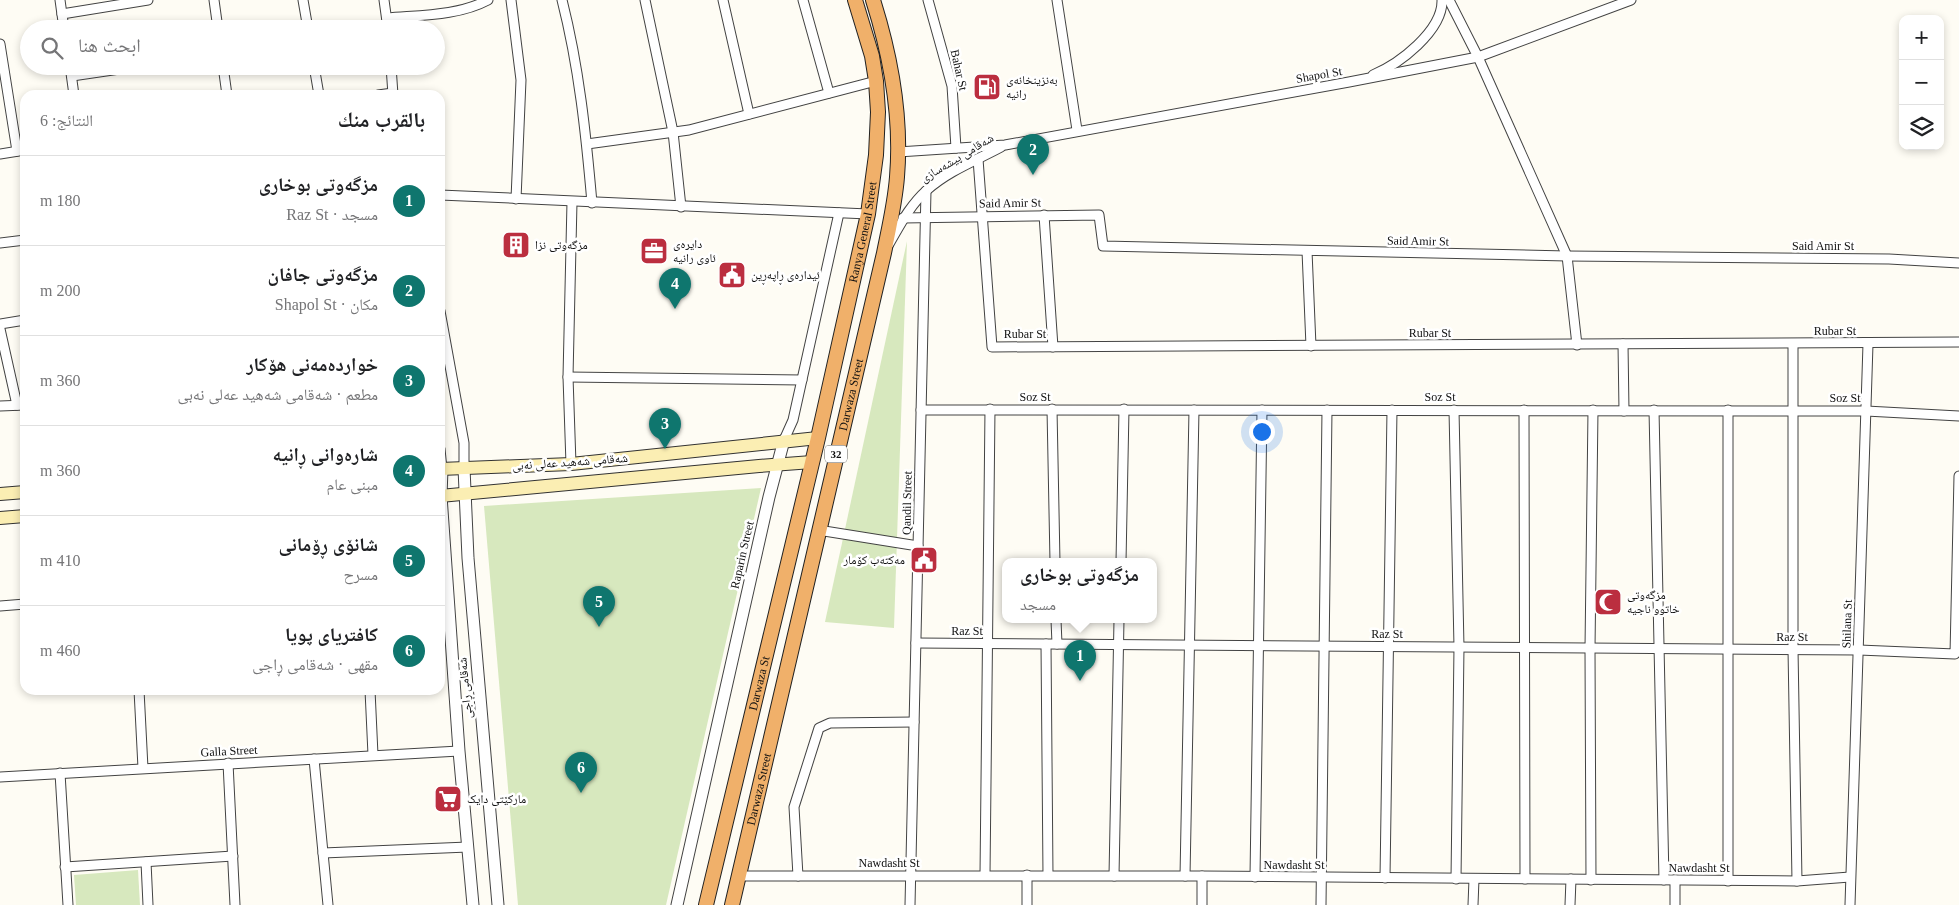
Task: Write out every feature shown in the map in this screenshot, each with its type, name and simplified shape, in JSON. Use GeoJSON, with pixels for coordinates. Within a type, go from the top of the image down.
{"type":"FeatureCollection","features":[{"type":"Feature","properties":{"kind":"highway","name":"Ranya General Street"},"geometry":{"type":"LineString","coordinates":[[812,462],[868,214],[877,141],[876,81],[872,56],[855,0]]}},
{"type":"Feature","properties":{"kind":"highway","name":"Darwaza Street"},"geometry":{"type":"LineString","coordinates":[[732,905],[884,253],[895,192],[898,152],[895,97],[890,64],[873,0]]}},
{"type":"Feature","properties":{"kind":"highway","name":"Darwaza St"},"geometry":{"type":"LineString","coordinates":[[706,905],[812,462]]}},
{"type":"Feature","properties":{"kind":"main road","name":"شەقامی شەهید عەلی نەبی"},"geometry":{"type":"LineString","coordinates":[[445,469],[572,464],[784,440],[818,438]]}},
{"type":"Feature","properties":{"kind":"main road","name":"شەقامی شەهید عەلی نەبی"},"geometry":{"type":"LineString","coordinates":[[445,496],[812,462]]}},
{"type":"Feature","properties":{"kind":"main road"},"geometry":{"type":"LineString","coordinates":[[0,494],[20,492]]}},
{"type":"Feature","properties":{"kind":"main road"},"geometry":{"type":"LineString","coordinates":[[0,518],[20,516]]}},
{"type":"Feature","properties":{"kind":"street"},"geometry":{"type":"LineString","coordinates":[[60,0],[63,20]]}},
{"type":"Feature","properties":{"kind":"street"},"geometry":{"type":"LineString","coordinates":[[62,14],[148,0]]}},
{"type":"Feature","properties":{"kind":"street"},"geometry":{"type":"LineString","coordinates":[[214,0],[217,20]]}},
{"type":"Feature","properties":{"kind":"street"},"geometry":{"type":"LineString","coordinates":[[303,0],[306,20]]}},
{"type":"Feature","properties":{"kind":"street"},"geometry":{"type":"LineString","coordinates":[[384,0],[387,18],[448,13],[488,0]]}},
{"type":"Feature","properties":{"kind":"street"},"geometry":{"type":"LineString","coordinates":[[511,0],[521,80],[516,199]]}},
{"type":"Feature","properties":{"kind":"street"},"geometry":{"type":"LineString","coordinates":[[562,0],[573,47],[583,108],[592,203]]}},
{"type":"Feature","properties":{"kind":"street"},"geometry":{"type":"LineString","coordinates":[[645,0],[673,132],[680,207]]}},
{"type":"Feature","properties":{"kind":"street"},"geometry":{"type":"LineString","coordinates":[[723,0],[749,114]]}},
{"type":"Feature","properties":{"kind":"street"},"geometry":{"type":"LineString","coordinates":[[803,0],[829,93]]}},
{"type":"Feature","properties":{"kind":"street","name":"Bahar St"},"geometry":{"type":"LineString","coordinates":[[928,0],[952,86],[956,148]]}},
{"type":"Feature","properties":{"kind":"street"},"geometry":{"type":"LineString","coordinates":[[1058,0],[1077,130]]}},
{"type":"Feature","properties":{"kind":"street"},"geometry":{"type":"LineString","coordinates":[[1349,82],[1375,74],[1414,48],[1439,20],[1442,0]]}},
{"type":"Feature","properties":{"kind":"street"},"geometry":{"type":"LineString","coordinates":[[1448,0],[1478,57],[1567,256],[1577,345]]}},
{"type":"Feature","properties":{"kind":"street","name":"Shapol St"},"geometry":{"type":"LineString","coordinates":[[1005,145],[1077,130],[1478,57],[1630,0]]}},
{"type":"Feature","properties":{"kind":"street"},"geometry":{"type":"LineString","coordinates":[[0,44],[20,145]]}},
{"type":"Feature","properties":{"kind":"street"},"geometry":{"type":"LineString","coordinates":[[73,90],[72,76],[79,75]]}},
{"type":"Feature","properties":{"kind":"street"},"geometry":{"type":"LineString","coordinates":[[224,75],[226,90]]}},
{"type":"Feature","properties":{"kind":"street"},"geometry":{"type":"LineString","coordinates":[[316,75],[318,90]]}},
{"type":"Feature","properties":{"kind":"street"},"geometry":{"type":"LineString","coordinates":[[392,75],[393,90]]}},
{"type":"Feature","properties":{"kind":"street"},"geometry":{"type":"LineString","coordinates":[[587,144],[690,130],[876,81]]}},
{"type":"Feature","properties":{"kind":"street","name":"شەقامی پیشەسازی"},"geometry":{"type":"LineString","coordinates":[[898,152],[1005,145]]}},
{"type":"Feature","properties":{"kind":"street","name":"شەقامی پیشەسازی"},"geometry":{"type":"LineString","coordinates":[[884,253],[903,218],[926,191],[944,178],[1005,145]]}},
{"type":"Feature","properties":{"kind":"street"},"geometry":{"type":"LineString","coordinates":[[0,154],[20,150]]}},
{"type":"Feature","properties":{"kind":"street"},"geometry":{"type":"LineString","coordinates":[[978,160],[984,216]]}},
{"type":"Feature","properties":{"kind":"street","name":"Qandil Street"},"geometry":{"type":"LineString","coordinates":[[910,905],[926,191]]}},
{"type":"Feature","properties":{"kind":"street"},"geometry":{"type":"LineString","coordinates":[[445,195],[868,214]]}},
{"type":"Feature","properties":{"kind":"street"},"geometry":{"type":"LineString","coordinates":[[572,202],[568,377],[572,464]]}},
{"type":"Feature","properties":{"kind":"street","name":"Raparin Street"},"geometry":{"type":"LineString","coordinates":[[677,905],[777,464],[784,440],[793,420],[839,213]]}},
{"type":"Feature","properties":{"kind":"street"},"geometry":{"type":"LineString","coordinates":[[1044,215],[1054,346]]}},
{"type":"Feature","properties":{"kind":"street","name":"Said Amir St"},"geometry":{"type":"LineString","coordinates":[[903,218],[1099,215],[1103,246],[1567,256],[1888,259],[1959,263]]}},
{"type":"Feature","properties":{"kind":"street","name":"Rubar St"},"geometry":{"type":"LineString","coordinates":[[984,216],[992,347],[1868,344],[1959,342]]}},
{"type":"Feature","properties":{"kind":"street"},"geometry":{"type":"LineString","coordinates":[[0,243],[20,241]]}},
{"type":"Feature","properties":{"kind":"street"},"geometry":{"type":"LineString","coordinates":[[1308,251],[1310,346]]}},
{"type":"Feature","properties":{"kind":"street"},"geometry":{"type":"LineString","coordinates":[[0,324],[20,321]]}},
{"type":"Feature","properties":{"kind":"street"},"geometry":{"type":"LineString","coordinates":[[0,330],[20,401]]}},
{"type":"Feature","properties":{"kind":"street"},"geometry":{"type":"LineString","coordinates":[[445,338],[464,443],[464,468]]}},
{"type":"Feature","properties":{"kind":"street"},"geometry":{"type":"LineString","coordinates":[[1623,344],[1624,411]]}},
{"type":"Feature","properties":{"kind":"street"},"geometry":{"type":"LineString","coordinates":[[1793,344],[1793,649],[1797,881]]}},
{"type":"Feature","properties":{"kind":"street","name":"Shilana St"},"geometry":{"type":"LineString","coordinates":[[1850,905],[1868,344]]}},
{"type":"Feature","properties":{"kind":"street"},"geometry":{"type":"LineString","coordinates":[[568,377],[802,380]]}},
{"type":"Feature","properties":{"kind":"street"},"geometry":{"type":"LineString","coordinates":[[0,406],[20,405]]}},
{"type":"Feature","properties":{"kind":"street"},"geometry":{"type":"LineString","coordinates":[[985,875],[990,409]]}},
{"type":"Feature","properties":{"kind":"street"},"geometry":{"type":"LineString","coordinates":[[1052,409],[1055,558]]}},
{"type":"Feature","properties":{"kind":"street","name":"Soz St"},"geometry":{"type":"LineString","coordinates":[[921,410],[1866,410],[1959,416]]}},
{"type":"Feature","properties":{"kind":"street"},"geometry":{"type":"LineString","coordinates":[[1121,558],[1124,410]]}},
{"type":"Feature","properties":{"kind":"street"},"geometry":{"type":"LineString","coordinates":[[1185,876],[1194,410]]}},
{"type":"Feature","properties":{"kind":"street"},"geometry":{"type":"LineString","coordinates":[[1255,877],[1262,410]]}},
{"type":"Feature","properties":{"kind":"street"},"geometry":{"type":"LineString","coordinates":[[1321,905],[1326,410]]}},
{"type":"Feature","properties":{"kind":"street"},"geometry":{"type":"LineString","coordinates":[[1385,878],[1392,410]]}},
{"type":"Feature","properties":{"kind":"street"},"geometry":{"type":"LineString","coordinates":[[1454,410],[1458,647],[1456,878]]}},
{"type":"Feature","properties":{"kind":"street"},"geometry":{"type":"LineString","coordinates":[[1524,410],[1525,879]]}},
{"type":"Feature","properties":{"kind":"street"},"geometry":{"type":"LineString","coordinates":[[1591,880],[1590,649],[1593,410]]}},
{"type":"Feature","properties":{"kind":"street"},"geometry":{"type":"LineString","coordinates":[[1654,410],[1664,880]]}},
{"type":"Feature","properties":{"kind":"street"},"geometry":{"type":"LineString","coordinates":[[1728,410],[1728,881]]}},
{"type":"Feature","properties":{"kind":"street","name":"شەقامی ڕاجی"},"geometry":{"type":"LineString","coordinates":[[464,468],[468,558],[498,905]]}},
{"type":"Feature","properties":{"kind":"street","name":"Raz St"},"geometry":{"type":"LineString","coordinates":[[916,643],[1793,649],[1954,654],[1959,476]]}},
{"type":"Feature","properties":{"kind":"street"},"geometry":{"type":"LineString","coordinates":[[818,530],[918,546]]}},
{"type":"Feature","properties":{"kind":"street","name":"شەقامی ڕاجی"},"geometry":{"type":"LineString","coordinates":[[445,592],[473,905]]}},
{"type":"Feature","properties":{"kind":"street"},"geometry":{"type":"LineString","coordinates":[[0,606],[20,604]]}},
{"type":"Feature","properties":{"kind":"street"},"geometry":{"type":"LineString","coordinates":[[1056,623],[1056,644]]}},
{"type":"Feature","properties":{"kind":"street"},"geometry":{"type":"LineString","coordinates":[[1114,876],[1120,623]]}},
{"type":"Feature","properties":{"kind":"street"},"geometry":{"type":"LineString","coordinates":[[1046,644],[1048,875]]}},
{"type":"Feature","properties":{"kind":"street"},"geometry":{"type":"LineString","coordinates":[[139,695],[144,768]]}},
{"type":"Feature","properties":{"kind":"street"},"geometry":{"type":"LineString","coordinates":[[370,695],[373,755]]}},
{"type":"Feature","properties":{"kind":"street"},"geometry":{"type":"LineString","coordinates":[[798,876],[794,806],[819,728],[830,723],[914,722]]}},
{"type":"Feature","properties":{"kind":"street","name":"Galla Street"},"geometry":{"type":"LineString","coordinates":[[0,777],[459,751]]}},
{"type":"Feature","properties":{"kind":"street"},"geometry":{"type":"LineString","coordinates":[[314,759],[328,905]]}},
{"type":"Feature","properties":{"kind":"street"},"geometry":{"type":"LineString","coordinates":[[228,764],[235,905]]}},
{"type":"Feature","properties":{"kind":"street"},"geometry":{"type":"LineString","coordinates":[[60,773],[68,905]]}},
{"type":"Feature","properties":{"kind":"street"},"geometry":{"type":"LineString","coordinates":[[323,852],[468,847]]}},
{"type":"Feature","properties":{"kind":"street"},"geometry":{"type":"LineString","coordinates":[[65,867],[233,856]]}},
{"type":"Feature","properties":{"kind":"street"},"geometry":{"type":"LineString","coordinates":[[146,862],[148,905]]}},
{"type":"Feature","properties":{"kind":"street"},"geometry":{"type":"LineString","coordinates":[[1027,875],[1027,905]]}},
{"type":"Feature","properties":{"kind":"street","name":"Nawdasht St"},"geometry":{"type":"LineString","coordinates":[[738,876],[1048,875],[1728,881],[1797,881],[1850,877]]}},
{"type":"Feature","properties":{"kind":"street"},"geometry":{"type":"LineString","coordinates":[[1202,876],[1202,905]]}},
{"type":"Feature","properties":{"kind":"street"},"geometry":{"type":"LineString","coordinates":[[1473,905],[1474,879]]}},
{"type":"Feature","properties":{"kind":"street"},"geometry":{"type":"LineString","coordinates":[[1570,905],[1571,879]]}},
{"type":"Feature","properties":{"kind":"street"},"geometry":{"type":"LineString","coordinates":[[1675,880],[1675,905]]}},
{"type":"Feature","properties":{"kind":"green space"},"geometry":{"type":"Polygon","coordinates":[[[907,241],[894,628],[825,622],[907,241]]]}},
{"type":"Feature","properties":{"kind":"green space"},"geometry":{"type":"Polygon","coordinates":[[[761,488],[666,905],[518,905],[484,506],[761,488]]]}},
{"type":"Feature","properties":{"kind":"green space"},"geometry":{"type":"Polygon","coordinates":[[[138,870],[140,905],[76,905],[74,875],[138,870]]]}},
{"type":"Feature","properties":{"kind":"place","name":"بەنزینخانەی رانیە"},"geometry":{"type":"Point","coordinates":[987,87]}},
{"type":"Feature","properties":{"kind":"place","name":"مزگەوتی جافان"},"geometry":{"type":"Point","coordinates":[1033,175]}},
{"type":"Feature","properties":{"kind":"place","name":"مزگەوتی نزا"},"geometry":{"type":"Point","coordinates":[516,245]}},
{"type":"Feature","properties":{"kind":"place","name":"دایرەی ئاوی رانیە"},"geometry":{"type":"Point","coordinates":[654,251]}},
{"type":"Feature","properties":{"kind":"place","name":"ئیدارەی ڕاپەڕین"},"geometry":{"type":"Point","coordinates":[732,275]}},
{"type":"Feature","properties":{"kind":"place","name":"شارەوانی ڕانیە"},"geometry":{"type":"Point","coordinates":[675,309]}},
{"type":"Feature","properties":{"kind":"place","name":"خواردەمەنی هۆکار"},"geometry":{"type":"Point","coordinates":[665,449]}},
{"type":"Feature","properties":{"kind":"place","name":"مەکتەب کۆمار"},"geometry":{"type":"Point","coordinates":[924,560]}},
{"type":"Feature","properties":{"kind":"place","name":"مزگەوتی خاتوو ناجیە"},"geometry":{"type":"Point","coordinates":[1608,602]}},
{"type":"Feature","properties":{"kind":"place","name":"شانۆی ڕۆمانی"},"geometry":{"type":"Point","coordinates":[599,627]}},
{"type":"Feature","properties":{"kind":"place","name":"مزگەوتی بوخاری"},"geometry":{"type":"Point","coordinates":[1080,681]}},
{"type":"Feature","properties":{"kind":"place","name":"کافتریای پویا"},"geometry":{"type":"Point","coordinates":[581,793]}},
{"type":"Feature","properties":{"kind":"place","name":"مارکێتی دایک"},"geometry":{"type":"Point","coordinates":[448,799]}}]}
